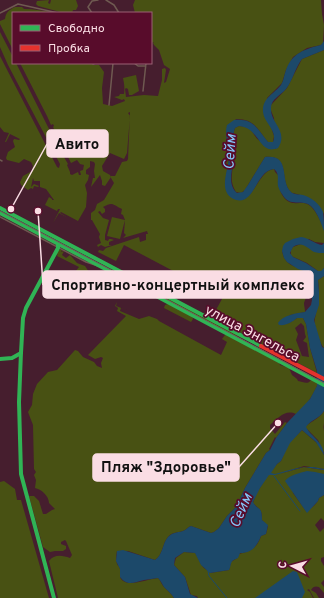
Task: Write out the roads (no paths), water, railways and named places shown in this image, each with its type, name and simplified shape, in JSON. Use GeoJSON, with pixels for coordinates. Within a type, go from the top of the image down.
{"type":"FeatureCollection","features":[{"type":"Feature","properties":{"kind":"main road","name":"улица Энгельса"},"geometry":{"type":"LineString","coordinates":[[0,208],[106,268]]}},
{"type":"Feature","properties":{"kind":"main road","name":"улица Энгельса"},"geometry":{"type":"LineString","coordinates":[[0,213],[35,229],[58,246],[116,272],[241,338],[324,385]]}},
{"type":"Feature","properties":{"kind":"main road"},"geometry":{"type":"LineString","coordinates":[[54,598],[21,474],[19,402],[23,318],[26,308],[58,246]]}},
{"type":"Feature","properties":{"kind":"main road","name":"улица Энгельса"},"geometry":{"type":"LineString","coordinates":[[241,338],[324,378]]}},
{"type":"Feature","properties":{"kind":"main road"},"geometry":{"type":"LineString","coordinates":[[0,359],[12,358],[21,352]]}},
{"type":"Feature","properties":{"kind":"street"},"geometry":{"type":"LineString","coordinates":[[91,12],[88,7],[92,1],[98,0]]}},
{"type":"Feature","properties":{"kind":"street"},"geometry":{"type":"LineString","coordinates":[[106,0],[114,5],[118,12]]}},
{"type":"Feature","properties":{"kind":"street"},"geometry":{"type":"LineString","coordinates":[[0,13],[18,4],[54,12]]}},
{"type":"Feature","properties":{"kind":"street"},"geometry":{"type":"LineString","coordinates":[[110,105],[113,64]]}},
{"type":"Feature","properties":{"kind":"street"},"geometry":{"type":"LineString","coordinates":[[135,64],[138,66],[146,66],[143,91]]}},
{"type":"Feature","properties":{"kind":"street"},"geometry":{"type":"LineString","coordinates":[[0,217],[58,246]]}},
{"type":"Feature","properties":{"kind":"water","name":"Сейм"},"geometry":{"type":"Polygon","coordinates":[[[324,41],[324,50],[302,59],[284,91],[274,100],[271,105],[271,113],[281,137],[281,142],[278,148],[267,148],[252,131],[246,128],[239,126],[235,128],[235,155],[231,178],[233,189],[237,193],[243,192],[265,157],[273,157],[279,160],[284,169],[286,181],[291,192],[309,197],[322,209],[324,231],[318,216],[311,206],[305,203],[289,201],[284,197],[278,187],[278,175],[274,169],[263,175],[252,193],[242,200],[236,200],[230,197],[225,188],[225,182],[229,158],[226,133],[227,125],[234,120],[246,121],[254,125],[268,142],[273,142],[274,134],[263,112],[264,103],[281,85],[286,70],[292,59],[304,50],[321,45],[324,41]]]}},
{"type":"Feature","properties":{"kind":"water","name":"Сейм"},"geometry":{"type":"Polygon","coordinates":[[[301,237],[322,245],[324,243],[324,253],[314,252],[304,245],[296,245],[290,253],[293,257],[318,271],[321,271],[324,268],[324,276],[318,280],[319,305],[314,320],[322,347],[324,348],[324,411],[306,427],[321,446],[324,455],[316,442],[302,430],[290,443],[281,461],[271,473],[275,474],[303,467],[275,475],[269,475],[253,502],[260,510],[262,520],[268,525],[266,534],[261,536],[256,546],[251,550],[240,553],[238,558],[232,562],[229,570],[210,573],[201,565],[195,553],[184,552],[175,558],[174,565],[185,577],[190,594],[198,598],[174,598],[158,578],[131,583],[126,582],[120,577],[120,569],[116,561],[117,551],[123,550],[155,560],[160,555],[166,540],[171,534],[183,531],[191,526],[211,533],[219,528],[227,516],[236,507],[245,488],[266,453],[270,450],[276,438],[287,423],[310,399],[317,386],[317,371],[310,348],[306,324],[303,318],[297,318],[284,325],[279,325],[278,323],[287,316],[305,312],[311,305],[311,293],[313,286],[312,278],[309,273],[298,269],[287,262],[282,251],[285,243],[301,237]]]}},
{"type":"Feature","properties":{"kind":"water"},"geometry":{"type":"Polygon","coordinates":[[[305,467],[324,469],[324,470],[305,467]]]}},
{"type":"Feature","properties":{"kind":"water"},"geometry":{"type":"Polygon","coordinates":[[[307,471],[324,474],[324,495],[319,498],[307,513],[285,481],[298,473],[307,471]]]}},
{"type":"Feature","properties":{"kind":"water"},"geometry":{"type":"Polygon","coordinates":[[[293,571],[297,572],[305,592],[302,598],[255,598],[293,571]]]}},
{"type":"Feature","properties":{"kind":"waterway"},"geometry":{"type":"LineString","coordinates":[[274,476],[300,511]]}},
{"type":"Feature","properties":{"kind":"waterway"},"geometry":{"type":"LineString","coordinates":[[208,571],[209,576],[227,598]]}},
{"type":"Feature","properties":{"kind":"tram line"},"geometry":{"type":"LineString","coordinates":[[0,211],[324,383]]}},
{"type":"Feature","properties":{"kind":"place","name":"Авито"},"geometry":{"type":"Point","coordinates":[11,209]}},
{"type":"Feature","properties":{"kind":"place","name":"Спортивно-концертный комплекс"},"geometry":{"type":"Point","coordinates":[38,211]}},
{"type":"Feature","properties":{"kind":"place","name":"Пляж \"Здоровье\""},"geometry":{"type":"Point","coordinates":[278,423]}}]}
